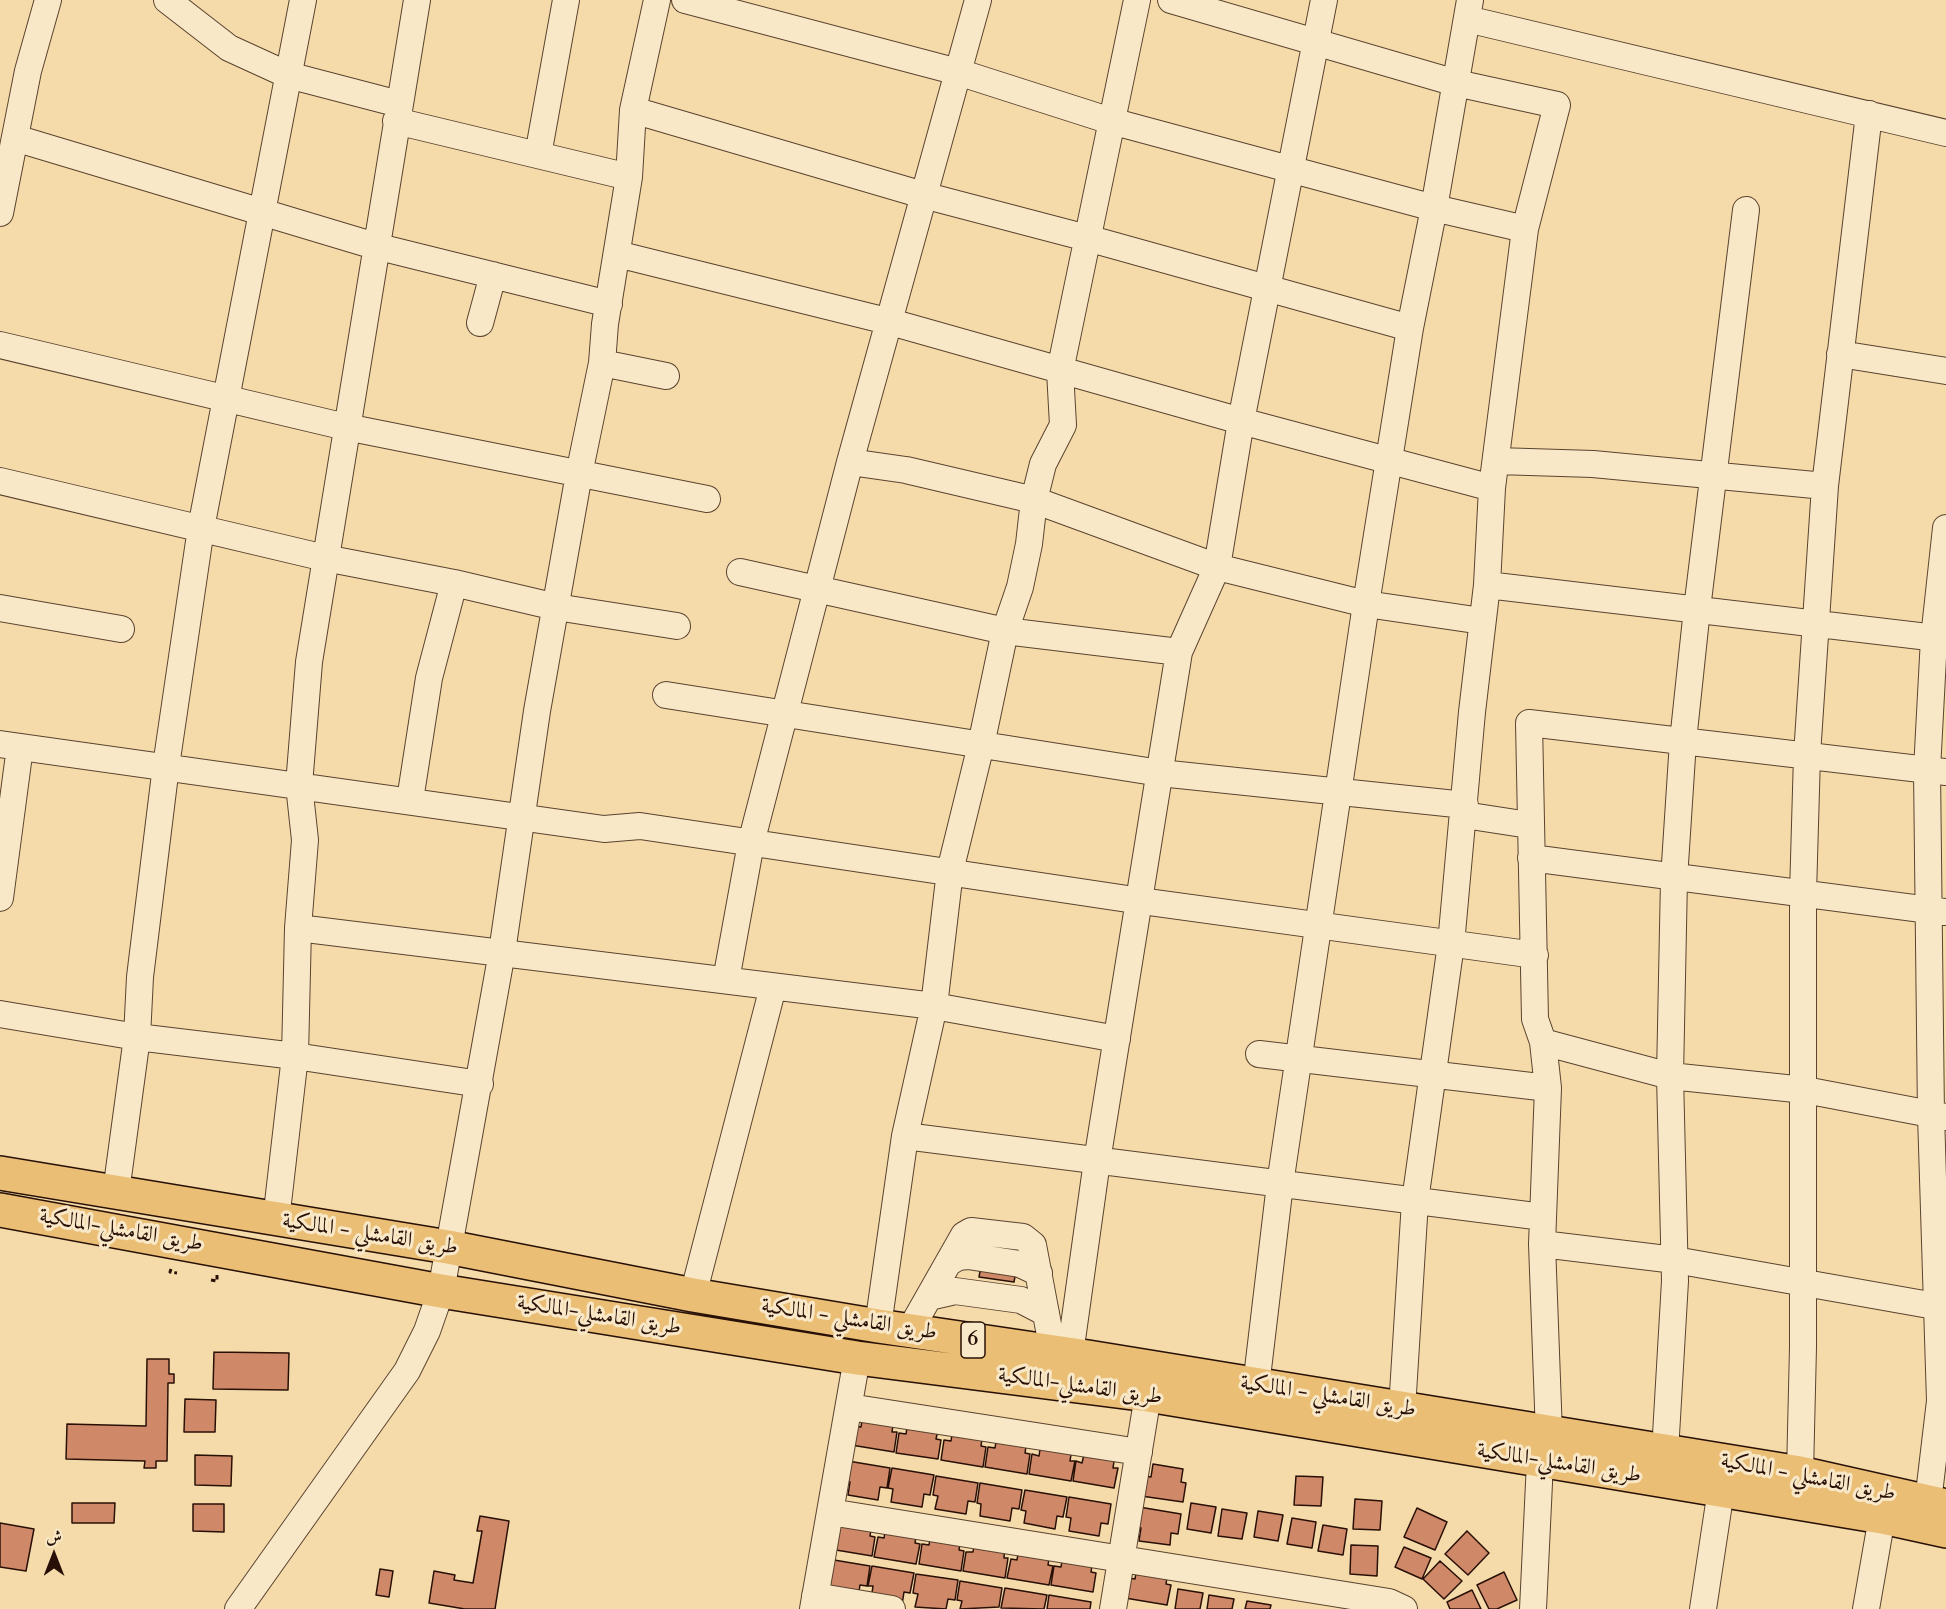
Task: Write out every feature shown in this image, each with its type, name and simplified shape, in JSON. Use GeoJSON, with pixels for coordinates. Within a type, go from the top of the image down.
{"type":"FeatureCollection","features":[{"type":"Feature","properties":{"kind":"highway","name":"طريق القامشلي - المالكية"},"geometry":{"type":"LineString","coordinates":[[0,1173],[448,1247],[693,1295],[910,1330],[1073,1362],[1256,1386],[1402,1409],[1545,1448],[1665,1452],[1800,1473],[1937,1504]]}},
{"type":"Feature","properties":{"kind":"highway","name":"طريق القامشلي-المالكية"},"geometry":{"type":"LineString","coordinates":[[0,1210],[441,1291],[847,1356],[1073,1362],[1148,1395],[1545,1448],[1721,1490],[1882,1517],[1946,1531]]}},
{"type":"Feature","properties":{"kind":"highway"},"geometry":{"type":"LineString","coordinates":[[844,1320],[847,1356]]}},
{"type":"Feature","properties":{"kind":"street"},"geometry":{"type":"LineString","coordinates":[[0,213],[9,146],[48,0]]}},
{"type":"Feature","properties":{"kind":"street"},"geometry":{"type":"LineString","coordinates":[[167,0],[229,48],[288,75],[538,155],[629,177]]}},
{"type":"Feature","properties":{"kind":"street"},"geometry":{"type":"LineString","coordinates":[[116,1192],[137,1037],[140,977],[165,766],[201,528],[303,0]]}},
{"type":"Feature","properties":{"kind":"street"},"geometry":{"type":"LineString","coordinates":[[276,1220],[295,1056],[298,928],[305,840],[299,785],[309,662],[375,246],[417,0]]}},
{"type":"Feature","properties":{"kind":"street"},"geometry":{"type":"LineString","coordinates":[[538,155],[566,0]]}},
{"type":"Feature","properties":{"kind":"street"},"geometry":{"type":"LineString","coordinates":[[240,1609],[407,1371],[427,1331],[441,1291],[502,952],[555,607],[602,363],[629,177],[633,110],[657,0]]}},
{"type":"Feature","properties":{"kind":"street"},"geometry":{"type":"LineString","coordinates":[[685,0],[958,72],[1112,121],[1434,208],[1525,230]]}},
{"type":"Feature","properties":{"kind":"street"},"geometry":{"type":"LineString","coordinates":[[726,980],[751,843],[787,714],[850,462],[978,0]]}},
{"type":"Feature","properties":{"kind":"street"},"geometry":{"type":"LineString","coordinates":[[878,1326],[905,1136],[933,1006],[950,871],[981,744],[1005,631],[1023,577],[1034,500],[1043,464],[1063,425],[1060,371],[1137,0]]}},
{"type":"Feature","properties":{"kind":"street"},"geometry":{"type":"LineString","coordinates":[[1172,0],[1456,83],[1557,105],[1525,230],[1492,488],[1487,585],[1451,944],[1415,1201],[1402,1409]]}},
{"type":"Feature","properties":{"kind":"street"},"geometry":{"type":"LineString","coordinates":[[1073,1362],[1097,1161],[1141,901],[1179,652],[1216,567],[1241,421],[1269,289],[1324,0]]}},
{"type":"Feature","properties":{"kind":"street"},"geometry":{"type":"LineString","coordinates":[[1256,1386],[1280,1184],[1366,604],[1410,328],[1434,208],[1468,9],[1946,133]]}},
{"type":"Feature","properties":{"kind":"street"},"geometry":{"type":"LineString","coordinates":[[633,110],[923,195],[1410,328]]}},
{"type":"Feature","properties":{"kind":"street"},"geometry":{"type":"LineString","coordinates":[[1800,1473],[1804,1282],[1803,894],[1807,755],[1825,486],[1869,114]]}},
{"type":"Feature","properties":{"kind":"street"},"geometry":{"type":"LineString","coordinates":[[9,146],[375,246],[609,304]]}},
{"type":"Feature","properties":{"kind":"street"},"geometry":{"type":"LineString","coordinates":[[1665,1452],[1675,1260],[1670,1076],[1674,879],[1683,741],[1746,210]]}},
{"type":"Feature","properties":{"kind":"street"},"geometry":{"type":"LineString","coordinates":[[617,254],[888,321],[1060,371],[1492,488]]}},
{"type":"Feature","properties":{"kind":"street"},"geometry":{"type":"LineString","coordinates":[[480,323],[493,275]]}},
{"type":"Feature","properties":{"kind":"street"},"geometry":{"type":"LineString","coordinates":[[0,345],[346,426],[707,499]]}},
{"type":"Feature","properties":{"kind":"street"},"geometry":{"type":"LineString","coordinates":[[1840,354],[1946,371]]}},
{"type":"Feature","properties":{"kind":"street"},"geometry":{"type":"LineString","coordinates":[[602,363],[666,376]]}},
{"type":"Feature","properties":{"kind":"street"},"geometry":{"type":"LineString","coordinates":[[1497,461],[1593,464],[1825,486]]}},
{"type":"Feature","properties":{"kind":"street"},"geometry":{"type":"LineString","coordinates":[[850,462],[906,470],[1034,500],[1216,567],[1366,604],[1482,621]]}},
{"type":"Feature","properties":{"kind":"street"},"geometry":{"type":"LineString","coordinates":[[0,481],[325,558],[454,583],[555,607],[677,626]]}},
{"type":"Feature","properties":{"kind":"street"},"geometry":{"type":"LineString","coordinates":[[1937,1504],[1941,1307],[1936,771],[1946,528]]}},
{"type":"Feature","properties":{"kind":"street"},"geometry":{"type":"LineString","coordinates":[[740,572],[1005,631],[1179,652]]}},
{"type":"Feature","properties":{"kind":"street"},"geometry":{"type":"LineString","coordinates":[[410,800],[429,678],[454,583]]}},
{"type":"Feature","properties":{"kind":"street"},"geometry":{"type":"LineString","coordinates":[[1487,585],[1940,638]]}},
{"type":"Feature","properties":{"kind":"street"},"geometry":{"type":"LineString","coordinates":[[0,608],[122,629]]}},
{"type":"Feature","properties":{"kind":"street"},"geometry":{"type":"LineString","coordinates":[[666,695],[1160,773],[1338,791],[1464,810],[1529,825]]}},
{"type":"Feature","properties":{"kind":"street"},"geometry":{"type":"LineString","coordinates":[[1533,1609],[1545,1448],[1542,1244],[1548,1088],[1543,1042],[1535,1019],[1535,955],[1529,825],[1529,723],[1936,771]]}},
{"type":"Feature","properties":{"kind":"street"},"geometry":{"type":"LineString","coordinates":[[0,898],[10,745],[604,828],[640,826],[1141,901],[1535,955]]}},
{"type":"Feature","properties":{"kind":"street"},"geometry":{"type":"LineString","coordinates":[[1531,858],[1674,879],[1938,911]]}},
{"type":"Feature","properties":{"kind":"street"},"geometry":{"type":"LineString","coordinates":[[298,928],[933,1006],[1117,1039]]}},
{"type":"Feature","properties":{"kind":"street"},"geometry":{"type":"LineString","coordinates":[[693,1295],[773,987]]}},
{"type":"Feature","properties":{"kind":"street"},"geometry":{"type":"LineString","coordinates":[[0,1014],[137,1037],[295,1056],[480,1084]]}},
{"type":"Feature","properties":{"kind":"street"},"geometry":{"type":"LineString","coordinates":[[1543,1042],[1670,1076],[1804,1090],[1938,1116]]}},
{"type":"Feature","properties":{"kind":"street"},"geometry":{"type":"LineString","coordinates":[[1259,1054],[1548,1088]]}},
{"type":"Feature","properties":{"kind":"street"},"geometry":{"type":"LineString","coordinates":[[905,1136],[1543,1217]]}},
{"type":"Feature","properties":{"kind":"street"},"geometry":{"type":"LineString","coordinates":[[910,1330],[964,1235],[976,1232],[1027,1238],[1033,1245],[1046,1313],[1073,1362]]}},
{"type":"Feature","properties":{"kind":"street"},"geometry":{"type":"LineString","coordinates":[[1542,1244],[1675,1260],[1941,1307]]}},
{"type":"Feature","properties":{"kind":"street"},"geometry":{"type":"LineString","coordinates":[[929,1297],[943,1292],[966,1292],[1021,1300],[1046,1313]]}},
{"type":"Feature","properties":{"kind":"street"},"geometry":{"type":"LineString","coordinates":[[847,1356],[849,1407],[814,1603],[892,1609]]}},
{"type":"Feature","properties":{"kind":"street"},"geometry":{"type":"LineString","coordinates":[[1113,1609],[1148,1395]]}},
{"type":"Feature","properties":{"kind":"street"},"geometry":{"type":"LineString","coordinates":[[849,1407],[1139,1452]]}},
{"type":"Feature","properties":{"kind":"street"},"geometry":{"type":"LineString","coordinates":[[1703,1609],[1721,1490]]}},
{"type":"Feature","properties":{"kind":"street"},"geometry":{"type":"LineString","coordinates":[[830,1512],[1389,1602],[1404,1609]]}},
{"type":"Feature","properties":{"kind":"street"},"geometry":{"type":"LineString","coordinates":[[1866,1609],[1882,1517]]}},
{"type":"Feature","properties":{"kind":"building"},"geometry":{"type":"Polygon","coordinates":[[[981,1266],[1016,1271],[1014,1282],[979,1277],[981,1266]]]}},
{"type":"Feature","properties":{"kind":"building"},"geometry":{"type":"Polygon","coordinates":[[[214,1352],[289,1353],[288,1390],[213,1389],[214,1352]]]}},
{"type":"Feature","properties":{"kind":"building"},"geometry":{"type":"Polygon","coordinates":[[[147,1359],[169,1359],[169,1374],[174,1374],[174,1383],[168,1383],[167,1461],[156,1461],[156,1468],[144,1468],[145,1461],[66,1459],[67,1424],[146,1426],[147,1359]]]}},
{"type":"Feature","properties":{"kind":"building"},"geometry":{"type":"Polygon","coordinates":[[[185,1399],[216,1400],[215,1432],[184,1432],[185,1399]]]}},
{"type":"Feature","properties":{"kind":"building"},"geometry":{"type":"Polygon","coordinates":[[[863,1414],[894,1419],[892,1432],[897,1432],[894,1452],[851,1445],[855,1426],[861,1427],[863,1414]]]}},
{"type":"Feature","properties":{"kind":"building"},"geometry":{"type":"Polygon","coordinates":[[[908,1421],[939,1426],[936,1439],[941,1440],[938,1459],[896,1453],[899,1433],[906,1434],[908,1421]]]}},
{"type":"Feature","properties":{"kind":"building"},"geometry":{"type":"Polygon","coordinates":[[[953,1428],[983,1433],[981,1446],[986,1447],[983,1467],[941,1460],[944,1440],[951,1441],[953,1428]]]}},
{"type":"Feature","properties":{"kind":"building"},"geometry":{"type":"Polygon","coordinates":[[[997,1435],[1027,1440],[1025,1453],[1030,1454],[1027,1474],[985,1467],[988,1447],[995,1448],[997,1435]]]}},
{"type":"Feature","properties":{"kind":"building"},"geometry":{"type":"Polygon","coordinates":[[[1041,1443],[1072,1448],[1070,1461],[1075,1461],[1071,1481],[1029,1474],[1032,1454],[1039,1456],[1041,1443]]]}},
{"type":"Feature","properties":{"kind":"building"},"geometry":{"type":"Polygon","coordinates":[[[1085,1450],[1115,1455],[1113,1468],[1118,1468],[1114,1488],[1073,1481],[1076,1461],[1082,1463],[1085,1450]]]}},
{"type":"Feature","properties":{"kind":"building"},"geometry":{"type":"Polygon","coordinates":[[[195,1455],[232,1456],[231,1486],[195,1485],[195,1455]]]}},
{"type":"Feature","properties":{"kind":"building"},"geometry":{"type":"Polygon","coordinates":[[[848,1461],[890,1468],[887,1488],[880,1487],[878,1500],[848,1495],[850,1482],[845,1481],[848,1461]]]}},
{"type":"Feature","properties":{"kind":"building"},"geometry":{"type":"Polygon","coordinates":[[[1153,1464],[1183,1469],[1181,1482],[1186,1483],[1183,1502],[1141,1496],[1144,1476],[1151,1477],[1153,1464]]]}},
{"type":"Feature","properties":{"kind":"building"},"geometry":{"type":"Polygon","coordinates":[[[892,1468],[934,1475],[930,1495],[924,1494],[922,1507],[891,1502],[893,1489],[888,1488],[892,1468]]]}},
{"type":"Feature","properties":{"kind":"building"},"geometry":{"type":"Polygon","coordinates":[[[936,1476],[978,1483],[975,1502],[968,1501],[966,1514],[935,1509],[938,1496],[933,1495],[936,1476]]]}},
{"type":"Feature","properties":{"kind":"building"},"geometry":{"type":"Polygon","coordinates":[[[1296,1476],[1323,1477],[1321,1506],[1294,1505],[1296,1476]]]}},
{"type":"Feature","properties":{"kind":"building"},"geometry":{"type":"Polygon","coordinates":[[[980,1483],[1022,1490],[1019,1509],[1012,1508],[1010,1521],[980,1516],[981,1504],[977,1503],[980,1483]]]}},
{"type":"Feature","properties":{"kind":"building"},"geometry":{"type":"Polygon","coordinates":[[[1025,1490],[1067,1497],[1063,1517],[1057,1516],[1055,1529],[1024,1523],[1026,1511],[1021,1510],[1025,1490]]]}},
{"type":"Feature","properties":{"kind":"building"},"geometry":{"type":"Polygon","coordinates":[[[1069,1497],[1111,1504],[1108,1524],[1101,1523],[1099,1536],[1069,1531],[1071,1518],[1066,1517],[1069,1497]]]}},
{"type":"Feature","properties":{"kind":"building"},"geometry":{"type":"Polygon","coordinates":[[[1355,1499],[1382,1501],[1380,1530],[1353,1529],[1355,1499]]]}},
{"type":"Feature","properties":{"kind":"building"},"geometry":{"type":"Polygon","coordinates":[[[72,1503],[115,1503],[114,1523],[72,1523],[72,1503]]]}},
{"type":"Feature","properties":{"kind":"building"},"geometry":{"type":"Polygon","coordinates":[[[1191,1503],[1216,1507],[1211,1533],[1187,1529],[1191,1503]]]}},
{"type":"Feature","properties":{"kind":"building"},"geometry":{"type":"Polygon","coordinates":[[[193,1504],[224,1504],[224,1532],[193,1531],[193,1504]]]}},
{"type":"Feature","properties":{"kind":"building"},"geometry":{"type":"Polygon","coordinates":[[[1139,1507],[1181,1514],[1178,1534],[1171,1533],[1170,1545],[1139,1541],[1141,1528],[1136,1527],[1139,1507]]]}},
{"type":"Feature","properties":{"kind":"building"},"geometry":{"type":"Polygon","coordinates":[[[1417,1508],[1447,1522],[1435,1550],[1404,1537],[1417,1508]]]}},
{"type":"Feature","properties":{"kind":"building"},"geometry":{"type":"Polygon","coordinates":[[[1222,1509],[1247,1513],[1242,1539],[1218,1536],[1222,1509]]]}},
{"type":"Feature","properties":{"kind":"building"},"geometry":{"type":"Polygon","coordinates":[[[1258,1511],[1283,1515],[1278,1541],[1254,1537],[1258,1511]]]}},
{"type":"Feature","properties":{"kind":"building"},"geometry":{"type":"Polygon","coordinates":[[[480,1516],[509,1521],[495,1609],[465,1609],[429,1603],[434,1571],[455,1575],[454,1580],[473,1583],[482,1531],[477,1531],[480,1516]]]}},
{"type":"Feature","properties":{"kind":"building"},"geometry":{"type":"Polygon","coordinates":[[[842,1518],[872,1523],[870,1536],[875,1537],[872,1556],[830,1549],[842,1518]]]}},
{"type":"Feature","properties":{"kind":"building"},"geometry":{"type":"Polygon","coordinates":[[[1292,1518],[1316,1522],[1312,1548],[1287,1544],[1292,1518]]]}},
{"type":"Feature","properties":{"kind":"building"},"geometry":{"type":"Polygon","coordinates":[[[0,1523],[34,1529],[26,1571],[0,1567],[0,1523]]]}},
{"type":"Feature","properties":{"kind":"building"},"geometry":{"type":"Polygon","coordinates":[[[886,1525],[917,1530],[915,1543],[920,1544],[916,1564],[874,1557],[878,1537],[884,1538],[886,1525]]]}},
{"type":"Feature","properties":{"kind":"building"},"geometry":{"type":"Polygon","coordinates":[[[1323,1525],[1347,1529],[1343,1555],[1318,1551],[1323,1525]]]}},
{"type":"Feature","properties":{"kind":"building"},"geometry":{"type":"Polygon","coordinates":[[[1467,1531],[1489,1553],[1468,1575],[1445,1554],[1467,1531]]]}},
{"type":"Feature","properties":{"kind":"building"},"geometry":{"type":"Polygon","coordinates":[[[931,1533],[961,1538],[959,1550],[964,1551],[961,1571],[919,1564],[922,1544],[929,1545],[931,1533]]]}},
{"type":"Feature","properties":{"kind":"building"},"geometry":{"type":"Polygon","coordinates":[[[975,1540],[1005,1545],[1004,1558],[1008,1558],[1005,1578],[963,1571],[966,1552],[973,1552],[975,1540]]]}},
{"type":"Feature","properties":{"kind":"building"},"geometry":{"type":"Polygon","coordinates":[[[1351,1545],[1378,1546],[1377,1576],[1350,1574],[1351,1545]]]}},
{"type":"Feature","properties":{"kind":"building"},"geometry":{"type":"Polygon","coordinates":[[[1019,1547],[1050,1552],[1048,1565],[1053,1566],[1049,1585],[1007,1578],[1011,1559],[1017,1560],[1019,1547]]]}},
{"type":"Feature","properties":{"kind":"building"},"geometry":{"type":"Polygon","coordinates":[[[1404,1547],[1431,1558],[1422,1579],[1395,1567],[1404,1547]]]}},
{"type":"Feature","properties":{"kind":"building"},"geometry":{"type":"Polygon","coordinates":[[[1063,1554],[1093,1559],[1091,1572],[1096,1573],[1093,1592],[1051,1585],[1054,1566],[1061,1567],[1063,1554]]]}},
{"type":"Feature","properties":{"kind":"building"},"geometry":{"type":"Polygon","coordinates":[[[828,1559],[870,1566],[867,1586],[860,1585],[858,1597],[828,1592],[828,1559]]]}},
{"type":"Feature","properties":{"kind":"building"},"geometry":{"type":"Polygon","coordinates":[[[1440,1561],[1462,1581],[1444,1599],[1423,1579],[1440,1561]]]}},
{"type":"Feature","properties":{"kind":"building"},"geometry":{"type":"Polygon","coordinates":[[[872,1566],[914,1573],[910,1593],[904,1592],[902,1605],[871,1600],[873,1586],[868,1586],[872,1566]]]}},
{"type":"Feature","properties":{"kind":"building"},"geometry":{"type":"Polygon","coordinates":[[[1137,1567],[1168,1571],[1166,1584],[1171,1585],[1167,1605],[1125,1598],[1129,1578],[1135,1579],[1137,1567]]]}},
{"type":"Feature","properties":{"kind":"building"},"geometry":{"type":"Polygon","coordinates":[[[380,1569],[393,1571],[389,1597],[376,1595],[380,1569]]]}},
{"type":"Feature","properties":{"kind":"building"},"geometry":{"type":"Polygon","coordinates":[[[1504,1572],[1517,1600],[1497,1609],[1489,1609],[1477,1585],[1504,1572]]]}},
{"type":"Feature","properties":{"kind":"building"},"geometry":{"type":"Polygon","coordinates":[[[916,1574],[958,1580],[955,1600],[948,1599],[946,1609],[915,1607],[918,1594],[913,1593],[916,1574]]]}},
{"type":"Feature","properties":{"kind":"building"},"geometry":{"type":"Polygon","coordinates":[[[960,1581],[1002,1588],[999,1607],[960,1609],[962,1601],[957,1600],[960,1581]]]}},
{"type":"Feature","properties":{"kind":"building"},"geometry":{"type":"Polygon","coordinates":[[[1005,1588],[1047,1595],[1044,1609],[1001,1608],[1005,1588]]]}},
{"type":"Feature","properties":{"kind":"building"},"geometry":{"type":"Polygon","coordinates":[[[1178,1589],[1203,1593],[1200,1609],[1175,1609],[1178,1589]]]}},
{"type":"Feature","properties":{"kind":"building"},"geometry":{"type":"Polygon","coordinates":[[[1472,1590],[1481,1609],[1450,1609],[1447,1602],[1472,1590]]]}},
{"type":"Feature","properties":{"kind":"building"},"geometry":{"type":"Polygon","coordinates":[[[1049,1595],[1091,1602],[1090,1609],[1047,1609],[1049,1595]]]}},
{"type":"Feature","properties":{"kind":"building"},"geometry":{"type":"Polygon","coordinates":[[[1209,1595],[1234,1599],[1232,1609],[1207,1609],[1209,1595]]]}},
{"type":"Feature","properties":{"kind":"building"},"geometry":{"type":"Polygon","coordinates":[[[1247,1601],[1271,1605],[1270,1609],[1245,1609],[1247,1601]]]}}]}
